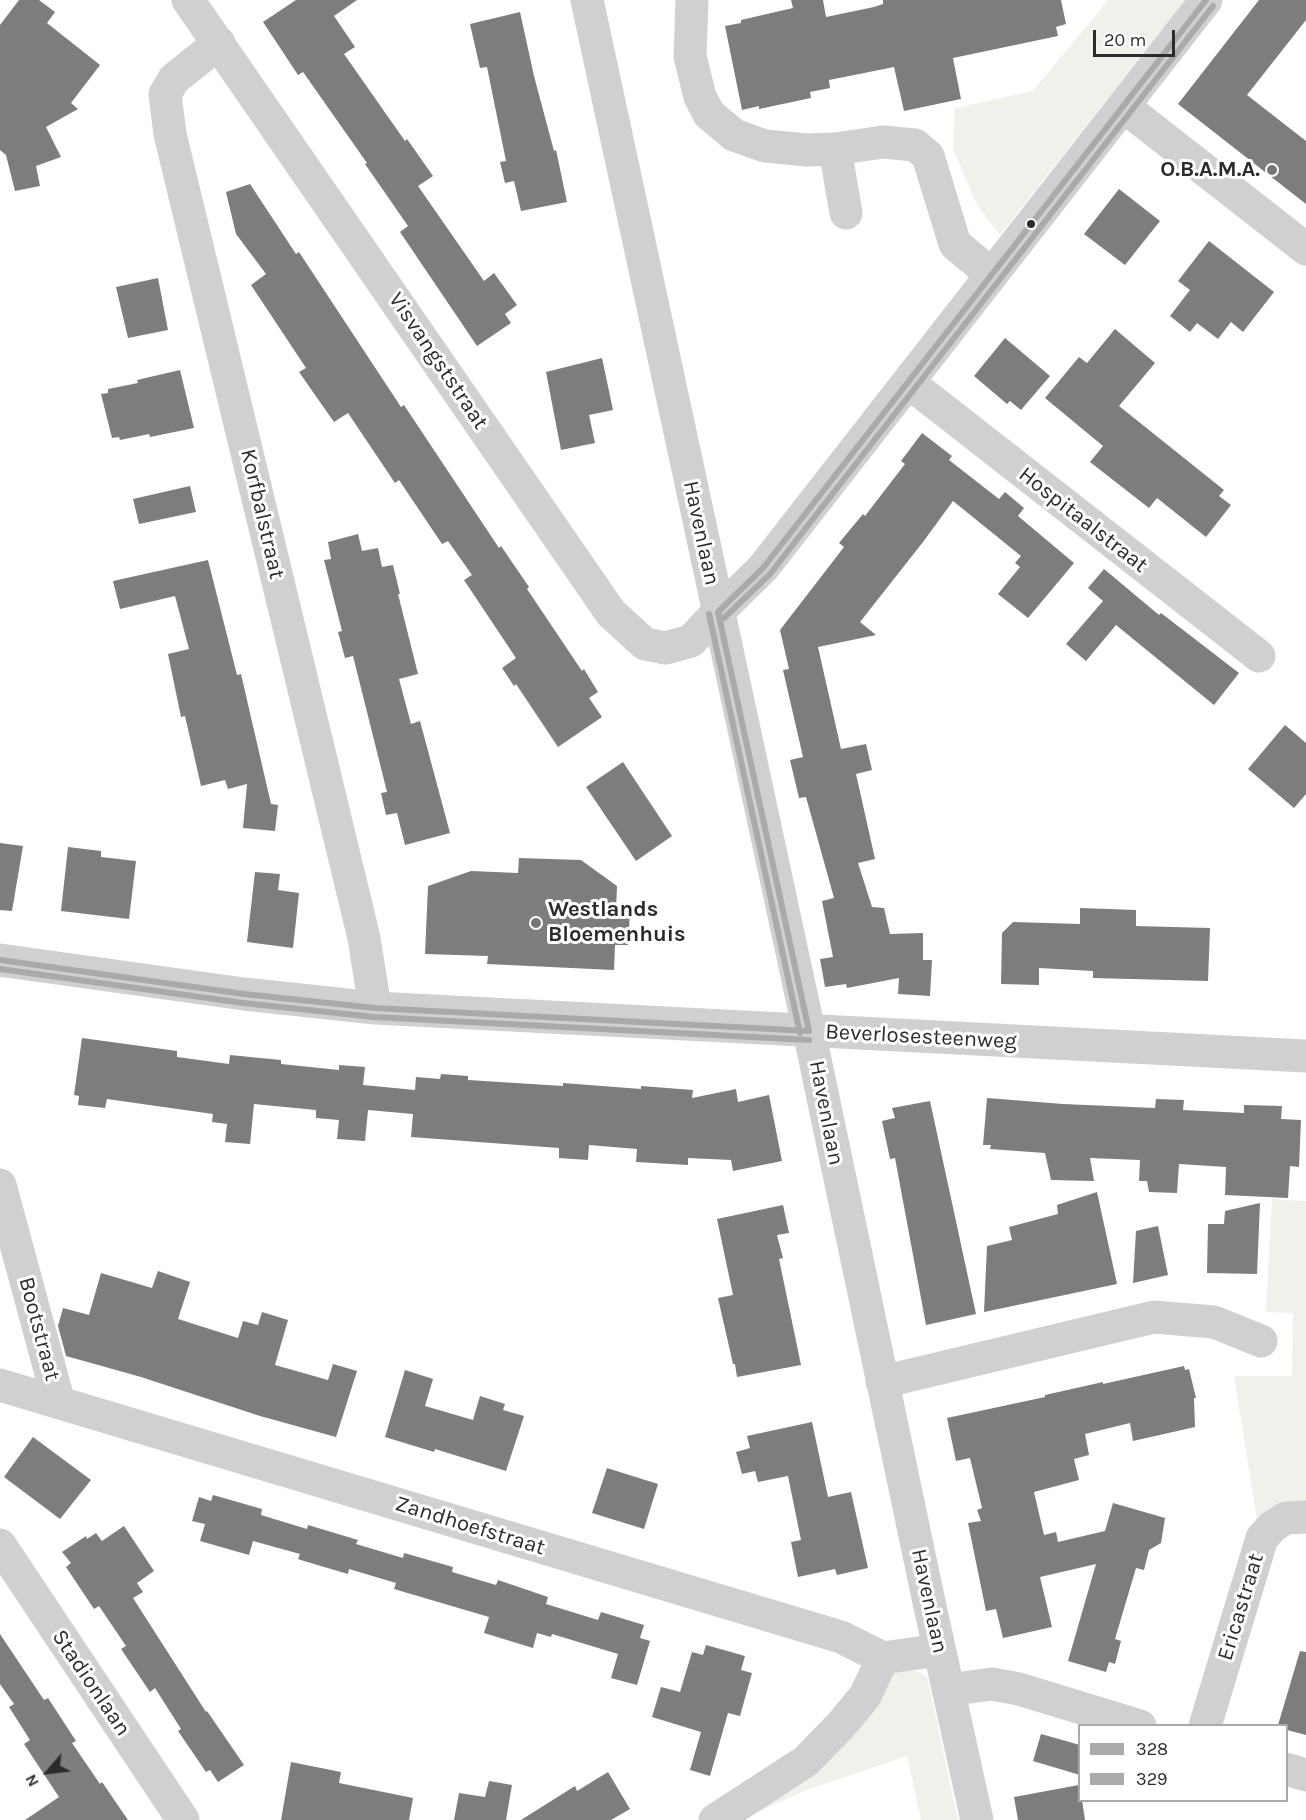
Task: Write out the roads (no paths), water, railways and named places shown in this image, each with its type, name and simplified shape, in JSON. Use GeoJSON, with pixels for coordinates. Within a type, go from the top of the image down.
{"type":"FeatureCollection","features":[{"type":"Feature","properties":{"kind":"street","name":"Visvangststraat"},"geometry":{"type":"LineString","coordinates":[[188,0],[610,613],[645,644],[666,648],[691,640],[718,612]]}},
{"type":"Feature","properties":{"kind":"street","name":"Havenlaan"},"geometry":{"type":"LineString","coordinates":[[587,0],[977,1820]]}},
{"type":"Feature","properties":{"kind":"street"},"geometry":{"type":"LineString","coordinates":[[692,0],[690,56],[700,97],[709,114],[734,135],[765,146],[807,150],[835,149],[883,142],[915,145],[928,156],[955,244],[992,275]]}},
{"type":"Feature","properties":{"kind":"street"},"geometry":{"type":"LineString","coordinates":[[718,612],[763,568],[1206,0]]}},
{"type":"Feature","properties":{"kind":"street","name":"Korfbalstraat"},"geometry":{"type":"LineString","coordinates":[[219,43],[174,79],[165,94],[170,134],[364,938],[375,1008]]}},
{"type":"Feature","properties":{"kind":"street"},"geometry":{"type":"LineString","coordinates":[[1123,106],[1306,249]]}},
{"type":"Feature","properties":{"kind":"street"},"geometry":{"type":"LineString","coordinates":[[835,149],[846,213]]}},
{"type":"Feature","properties":{"kind":"street","name":"Hospitaalstraat"},"geometry":{"type":"LineString","coordinates":[[908,382],[1259,656]]}},
{"type":"Feature","properties":{"kind":"street","name":"Beverlosesteenweg"},"geometry":{"type":"LineString","coordinates":[[0,960],[244,994],[375,1008],[1306,1056]]}},
{"type":"Feature","properties":{"kind":"street","name":"Bootstraat"},"geometry":{"type":"LineString","coordinates":[[0,1185],[59,1402]]}},
{"type":"Feature","properties":{"kind":"street"},"geometry":{"type":"LineString","coordinates":[[882,1382],[1154,1317],[1214,1322],[1261,1341]]}},
{"type":"Feature","properties":{"kind":"street","name":"Zandhoefstraat"},"geometry":{"type":"LineString","coordinates":[[0,1385],[841,1637],[883,1658]]}},
{"type":"Feature","properties":{"kind":"street","name":"Ericastraat"},"geometry":{"type":"LineString","coordinates":[[1205,1724],[1262,1538],[1273,1526],[1286,1518],[1306,1517]]}},
{"type":"Feature","properties":{"kind":"street","name":"Stadionlaan"},"geometry":{"type":"LineString","coordinates":[[0,1545],[183,1820]]}},
{"type":"Feature","properties":{"kind":"street"},"geometry":{"type":"LineString","coordinates":[[715,1820],[806,1761],[865,1696],[883,1658],[939,1650]]}},
{"type":"Feature","properties":{"kind":"street"},"geometry":{"type":"LineString","coordinates":[[948,1690],[992,1684],[1019,1689],[1137,1724]]}},
{"type":"Feature","properties":{"kind":"street"},"geometry":{"type":"LineString","coordinates":[[1288,1769],[1306,1775]]}},
{"type":"Feature","properties":{"kind":"place","name":"O.B.A.M.A."},"geometry":{"type":"Point","coordinates":[1272,170]}},
{"type":"Feature","properties":{"kind":"place","name":"Westlands Bloemenhuis"},"geometry":{"type":"Point","coordinates":[536,923]}}]}
